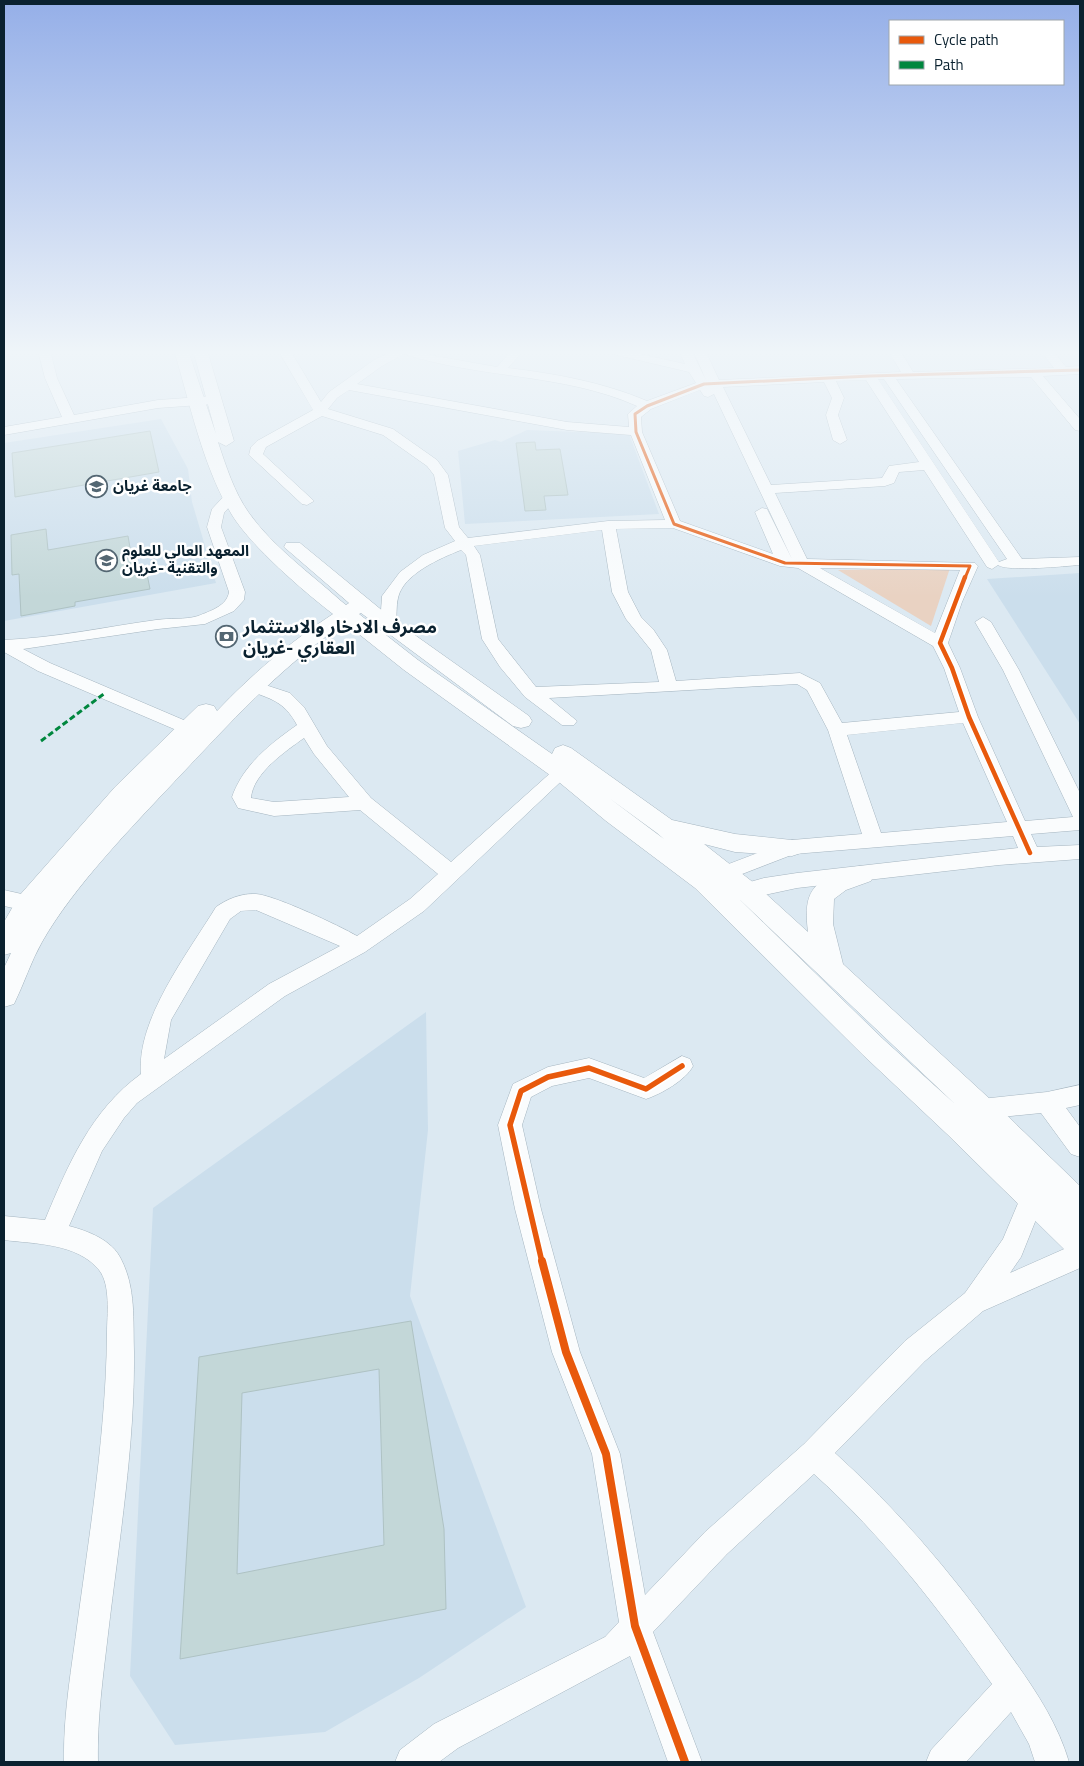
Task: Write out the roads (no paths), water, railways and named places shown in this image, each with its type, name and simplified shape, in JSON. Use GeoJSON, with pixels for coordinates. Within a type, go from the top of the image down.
{"type":"FeatureCollection","features":[{"type":"Feature","properties":{"kind":"main road"},"geometry":{"type":"LineString","coordinates":[[209,432],[217,466],[230,498],[241,515],[272,550],[348,604],[388,625],[665,827],[724,885],[873,1047],[1080,1243]]}},
{"type":"Feature","properties":{"kind":"main road"},"geometry":{"type":"LineString","coordinates":[[218,432],[250,500],[282,537],[411,665],[562,772],[614,815],[724,885],[831,970],[981,1109],[1080,1208]]}},
{"type":"Feature","properties":{"kind":"main road"},"geometry":{"type":"LineString","coordinates":[[4,996],[31,938],[50,908],[123,821],[254,686],[348,604]]}},
{"type":"Feature","properties":{"kind":"main road"},"geometry":{"type":"LineString","coordinates":[[4,945],[28,903],[123,793],[187,728],[271,652],[348,604]]}},
{"type":"Feature","properties":{"kind":"main road"},"geometry":{"type":"LineString","coordinates":[[665,827],[734,843],[792,847]]}},
{"type":"Feature","properties":{"kind":"main road"},"geometry":{"type":"LineString","coordinates":[[831,970],[819,929],[817,912],[822,894],[837,883],[862,874]]}},
{"type":"Feature","properties":{"kind":"street"},"geometry":{"type":"LineString","coordinates":[[284,432],[264,442],[258,448],[256,455],[307,501]]}},
{"type":"Feature","properties":{"kind":"street"},"geometry":{"type":"LineString","coordinates":[[389,432],[432,463],[441,475],[452,528],[473,555],[490,639],[506,663],[531,693],[568,721]]}},
{"type":"Feature","properties":{"kind":"street"},"geometry":{"type":"LineString","coordinates":[[636,432],[674,524]]}},
{"type":"Feature","properties":{"kind":"street"},"geometry":{"type":"LineString","coordinates":[[730,432],[785,563]]}},
{"type":"Feature","properties":{"kind":"street"},"geometry":{"type":"LineString","coordinates":[[736,432],[766,489],[802,564],[940,643],[952,668],[969,717],[1030,854]]}},
{"type":"Feature","properties":{"kind":"street"},"geometry":{"type":"LineString","coordinates":[[838,432],[840,440]]}},
{"type":"Feature","properties":{"kind":"street"},"geometry":{"type":"LineString","coordinates":[[907,432],[992,564]]}},
{"type":"Feature","properties":{"kind":"street"},"geometry":{"type":"LineString","coordinates":[[927,432],[1018,564]]}},
{"type":"Feature","properties":{"kind":"street"},"geometry":{"type":"LineString","coordinates":[[766,489],[885,482],[889,480],[894,469],[928,465]]}},
{"type":"Feature","properties":{"kind":"street"},"geometry":{"type":"LineString","coordinates":[[4,645],[37,644],[158,624],[199,621],[228,608],[236,600],[237,592],[214,527],[217,512],[230,498]]}},
{"type":"Feature","properties":{"kind":"street"},"geometry":{"type":"LineString","coordinates":[[388,625],[390,596],[405,575],[428,558],[464,543],[608,525],[674,524],[785,563],[970,566],[1080,561]]}},
{"type":"Feature","properties":{"kind":"street"},"geometry":{"type":"LineString","coordinates":[[608,525],[620,592],[634,620],[647,632],[659,650],[669,687]]}},
{"type":"Feature","properties":{"kind":"street"},"geometry":{"type":"LineString","coordinates":[[940,643],[954,602],[970,566]]}},
{"type":"Feature","properties":{"kind":"street"},"geometry":{"type":"LineString","coordinates":[[983,622],[1011,670],[1080,812]]}},
{"type":"Feature","properties":{"kind":"street"},"geometry":{"type":"LineString","coordinates":[[4,645],[44,667],[187,728]]}},
{"type":"Feature","properties":{"kind":"street"},"geometry":{"type":"LineString","coordinates":[[531,693],[669,687],[800,678],[814,687],[837,730],[874,840]]}},
{"type":"Feature","properties":{"kind":"street"},"geometry":{"type":"LineString","coordinates":[[254,686],[284,697],[298,711],[320,750],[364,803],[450,872]]}},
{"type":"Feature","properties":{"kind":"street"},"geometry":{"type":"LineString","coordinates":[[837,730],[909,721],[969,717]]}},
{"type":"Feature","properties":{"kind":"street"},"geometry":{"type":"LineString","coordinates":[[307,727],[271,753],[242,789],[241,797],[246,803],[274,808],[364,803]]}},
{"type":"Feature","properties":{"kind":"street"},"geometry":{"type":"LineString","coordinates":[[53,1233],[76,1175],[108,1120],[130,1096],[153,1077],[277,990],[358,946],[416,905],[446,881],[450,872],[562,772]]}},
{"type":"Feature","properties":{"kind":"street"},"geometry":{"type":"LineString","coordinates":[[724,885],[792,847],[1080,823]]}},
{"type":"Feature","properties":{"kind":"street"},"geometry":{"type":"LineString","coordinates":[[724,885],[771,884],[1030,854],[1080,852]]}},
{"type":"Feature","properties":{"kind":"street"},"geometry":{"type":"LineString","coordinates":[[4,898],[50,908]]}},
{"type":"Feature","properties":{"kind":"street"},"geometry":{"type":"LineString","coordinates":[[153,1077],[151,1062],[155,1035],[161,1018],[223,914],[230,907],[245,902],[258,902],[320,926],[358,946]]}},
{"type":"Feature","properties":{"kind":"street"},"geometry":{"type":"LineString","coordinates":[[682,1066],[646,1089],[589,1068],[548,1077],[521,1091],[510,1125],[528,1209],[566,1352],[606,1454],[635,1626],[686,1762]]}},
{"type":"Feature","properties":{"kind":"street"},"geometry":{"type":"LineString","coordinates":[[981,1109],[1047,1102],[1080,1095]]}},
{"type":"Feature","properties":{"kind":"street"},"geometry":{"type":"LineString","coordinates":[[1047,1102],[1080,1146]]}},
{"type":"Feature","properties":{"kind":"street"},"geometry":{"type":"LineString","coordinates":[[412,1762],[446,1736],[616,1648],[716,1543],[814,1454],[915,1351],[974,1302],[1012,1248],[1033,1197]]}},
{"type":"Feature","properties":{"kind":"street"},"geometry":{"type":"LineString","coordinates":[[4,1228],[53,1233],[90,1246],[109,1262],[120,1300],[121,1357],[115,1436],[85,1690],[81,1762]]}},
{"type":"Feature","properties":{"kind":"street"},"geometry":{"type":"LineString","coordinates":[[974,1302],[1080,1255]]}},
{"type":"Feature","properties":{"kind":"street"},"geometry":{"type":"LineString","coordinates":[[814,1454],[866,1501],[953,1602],[1013,1686],[1043,1736],[1052,1762]]}},
{"type":"Feature","properties":{"kind":"street"},"geometry":{"type":"LineString","coordinates":[[943,1762],[1013,1686]]}},
{"type":"Feature","properties":{"kind":"place","name":"جامعة غريان"},"geometry":{"type":"Point","coordinates":[97,486]}},
{"type":"Feature","properties":{"kind":"place","name":"المعهد العالي للعلوم والتقنية -غريان"},"geometry":{"type":"Point","coordinates":[106,560]}},
{"type":"Feature","properties":{"kind":"place","name":"مصرف الادخار والاستثمار العقاري -غريان"},"geometry":{"type":"Point","coordinates":[227,637]}}]}
